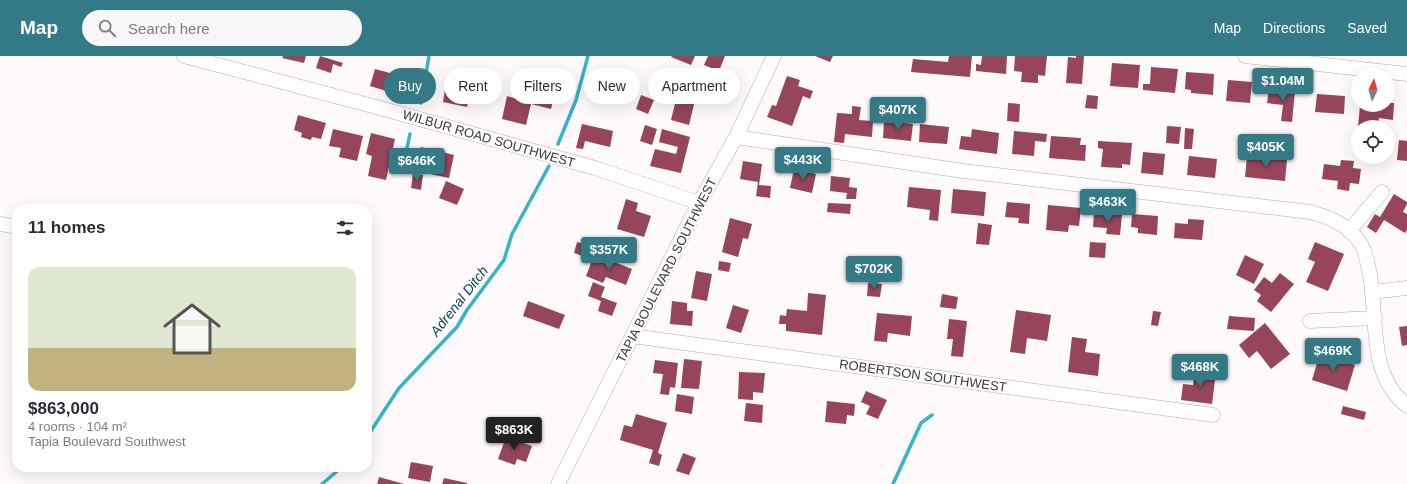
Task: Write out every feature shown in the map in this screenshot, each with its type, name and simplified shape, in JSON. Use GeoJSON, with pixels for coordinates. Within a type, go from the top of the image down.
{"type":"FeatureCollection","features":[{"type":"Feature","properties":{"kind":"street","name":"WILBUR ROAD SOUTHWEST"},"geometry":{"type":"LineString","coordinates":[[184,56],[380,108],[595,168],[699,203]]}},
{"type":"Feature","properties":{"kind":"street","name":"TAPIA BOULEVARD SOUTHWEST"},"geometry":{"type":"LineString","coordinates":[[558,484],[699,203],[736,137],[774,56]]}},
{"type":"Feature","properties":{"kind":"street"},"geometry":{"type":"LineString","coordinates":[[1245,56],[1407,74]]}},
{"type":"Feature","properties":{"kind":"street"},"geometry":{"type":"LineString","coordinates":[[736,137],[963,171],[1310,212],[1332,219],[1349,231],[1364,250],[1369,270],[1377,347],[1382,371],[1392,391],[1407,406]]}},
{"type":"Feature","properties":{"kind":"street"},"geometry":{"type":"LineString","coordinates":[[1349,231],[1382,192]]}},
{"type":"Feature","properties":{"kind":"street"},"geometry":{"type":"LineString","coordinates":[[0,224],[12,227]]}},
{"type":"Feature","properties":{"kind":"street"},"geometry":{"type":"LineString","coordinates":[[1372,292],[1407,288]]}},
{"type":"Feature","properties":{"kind":"street"},"geometry":{"type":"LineString","coordinates":[[1310,321],[1374,318]]}},
{"type":"Feature","properties":{"kind":"street","name":"ROBERTSON SOUTHWEST"},"geometry":{"type":"LineString","coordinates":[[632,336],[1213,415]]}},
{"type":"Feature","properties":{"kind":"building"},"geometry":{"type":"Polygon","coordinates":[[[283,56],[306,56],[304,63],[282,58],[283,56]]]}},
{"type":"Feature","properties":{"kind":"building"},"geometry":{"type":"Polygon","coordinates":[[[320,56],[343,63],[341,67],[333,64],[331,73],[316,68],[320,56]]]}},
{"type":"Feature","properties":{"kind":"building"},"geometry":{"type":"Polygon","coordinates":[[[695,56],[691,65],[671,57],[695,56]]]}},
{"type":"Feature","properties":{"kind":"building"},"geometry":{"type":"Polygon","coordinates":[[[708,56],[725,56],[720,68],[712,68],[704,65],[708,56]]]}},
{"type":"Feature","properties":{"kind":"building"},"geometry":{"type":"Polygon","coordinates":[[[815,56],[833,56],[830,62],[815,56]]]}},
{"type":"Feature","properties":{"kind":"building"},"geometry":{"type":"Polygon","coordinates":[[[949,56],[972,56],[970,77],[911,72],[913,59],[948,62],[949,56]]]}},
{"type":"Feature","properties":{"kind":"building"},"geometry":{"type":"Polygon","coordinates":[[[982,56],[1007,56],[1006,74],[976,71],[976,64],[981,65],[982,56]]]}},
{"type":"Feature","properties":{"kind":"building"},"geometry":{"type":"Polygon","coordinates":[[[1015,56],[1047,56],[1045,76],[1038,75],[1038,83],[1021,82],[1022,72],[1014,71],[1015,56]]]}},
{"type":"Feature","properties":{"kind":"building"},"geometry":{"type":"Polygon","coordinates":[[[1076,56],[1084,56],[1082,84],[1066,83],[1068,57],[1076,58],[1076,56]]]}},
{"type":"Feature","properties":{"kind":"building"},"geometry":{"type":"Polygon","coordinates":[[[1112,63],[1140,65],[1138,88],[1110,86],[1112,63]]]}},
{"type":"Feature","properties":{"kind":"building"},"geometry":{"type":"Polygon","coordinates":[[[1151,67],[1178,69],[1175,93],[1143,90],[1143,84],[1150,84],[1151,67]]]}},
{"type":"Feature","properties":{"kind":"building"},"geometry":{"type":"Polygon","coordinates":[[[375,69],[384,71],[384,90],[370,86],[375,69]]]}},
{"type":"Feature","properties":{"kind":"building"},"geometry":{"type":"Polygon","coordinates":[[[1186,72],[1214,74],[1213,95],[1191,93],[1191,90],[1185,89],[1186,72]]]}},
{"type":"Feature","properties":{"kind":"building"},"geometry":{"type":"Polygon","coordinates":[[[787,76],[800,80],[798,86],[813,91],[810,99],[803,96],[792,126],[767,117],[772,105],[776,106],[787,76]]]}},
{"type":"Feature","properties":{"kind":"building"},"geometry":{"type":"Polygon","coordinates":[[[1228,80],[1252,82],[1250,103],[1226,101],[1228,80]]]}},
{"type":"Feature","properties":{"kind":"building"},"geometry":{"type":"Polygon","coordinates":[[[1269,88],[1295,91],[1292,122],[1281,121],[1283,105],[1267,103],[1269,88]]]}},
{"type":"Feature","properties":{"kind":"building"},"geometry":{"type":"Polygon","coordinates":[[[1317,94],[1345,96],[1344,114],[1315,112],[1317,94]]]}},
{"type":"Feature","properties":{"kind":"building"},"geometry":{"type":"Polygon","coordinates":[[[641,95],[648,98],[648,104],[652,104],[648,114],[636,109],[638,104],[640,104],[641,95]]]}},
{"type":"Feature","properties":{"kind":"building"},"geometry":{"type":"Polygon","coordinates":[[[1087,95],[1098,96],[1097,109],[1085,108],[1087,95]]]}},
{"type":"Feature","properties":{"kind":"building"},"geometry":{"type":"Polygon","coordinates":[[[507,96],[510,97],[510,104],[531,104],[526,125],[502,119],[507,96]]]}},
{"type":"Feature","properties":{"kind":"building"},"geometry":{"type":"Polygon","coordinates":[[[1008,103],[1020,104],[1019,122],[1007,121],[1008,103]]]}},
{"type":"Feature","properties":{"kind":"building"},"geometry":{"type":"Polygon","coordinates":[[[453,104],[468,104],[467,107],[453,104]]]}},
{"type":"Feature","properties":{"kind":"building"},"geometry":{"type":"Polygon","coordinates":[[[531,104],[552,104],[551,109],[531,104]]]}},
{"type":"Feature","properties":{"kind":"building"},"geometry":{"type":"Polygon","coordinates":[[[675,104],[694,104],[689,125],[671,120],[675,104]]]}},
{"type":"Feature","properties":{"kind":"building"},"geometry":{"type":"Polygon","coordinates":[[[852,106],[861,107],[859,120],[873,121],[872,137],[845,134],[844,143],[834,142],[837,113],[852,114],[852,106]]]}},
{"type":"Feature","properties":{"kind":"building"},"geometry":{"type":"Polygon","coordinates":[[[1359,112],[1393,112],[1393,120],[1379,118],[1379,120],[1359,120],[1359,112]]]}},
{"type":"Feature","properties":{"kind":"building"},"geometry":{"type":"Polygon","coordinates":[[[298,115],[326,123],[321,139],[312,137],[311,140],[301,137],[302,133],[294,130],[298,115]]]}},
{"type":"Feature","properties":{"kind":"building"},"geometry":{"type":"Polygon","coordinates":[[[884,121],[913,124],[911,141],[883,138],[884,121]]]}},
{"type":"Feature","properties":{"kind":"building"},"geometry":{"type":"Polygon","coordinates":[[[582,124],[613,131],[610,147],[585,141],[583,149],[576,148],[582,124]]]}},
{"type":"Feature","properties":{"kind":"building"},"geometry":{"type":"Polygon","coordinates":[[[920,124],[949,127],[947,144],[919,142],[920,124]]]}},
{"type":"Feature","properties":{"kind":"building"},"geometry":{"type":"Polygon","coordinates":[[[645,125],[657,129],[652,145],[640,141],[645,125]]]}},
{"type":"Feature","properties":{"kind":"building"},"geometry":{"type":"Polygon","coordinates":[[[1167,126],[1181,127],[1179,144],[1166,143],[1167,126]]]}},
{"type":"Feature","properties":{"kind":"building"},"geometry":{"type":"Polygon","coordinates":[[[1185,128],[1194,129],[1192,149],[1184,149],[1185,128]]]}},
{"type":"Feature","properties":{"kind":"building"},"geometry":{"type":"Polygon","coordinates":[[[333,129],[363,136],[357,161],[339,157],[341,148],[329,146],[333,129]]]}},
{"type":"Feature","properties":{"kind":"building"},"geometry":{"type":"Polygon","coordinates":[[[662,129],[690,137],[681,173],[650,166],[655,149],[676,154],[678,147],[659,142],[662,129]]]}},
{"type":"Feature","properties":{"kind":"building"},"geometry":{"type":"Polygon","coordinates":[[[972,129],[999,133],[997,154],[959,149],[961,136],[971,137],[972,129]]]}},
{"type":"Feature","properties":{"kind":"building"},"geometry":{"type":"Polygon","coordinates":[[[1014,131],[1047,134],[1046,142],[1035,141],[1034,156],[1012,154],[1014,131]]]}},
{"type":"Feature","properties":{"kind":"building"},"geometry":{"type":"Polygon","coordinates":[[[371,133],[395,139],[386,180],[368,176],[372,156],[366,154],[371,133]]]}},
{"type":"Feature","properties":{"kind":"building"},"geometry":{"type":"Polygon","coordinates":[[[1051,136],[1081,138],[1080,145],[1086,145],[1085,161],[1049,158],[1051,136]]]}},
{"type":"Feature","properties":{"kind":"building"},"geometry":{"type":"Polygon","coordinates":[[[1399,140],[1407,141],[1407,161],[1397,160],[1399,140]]]}},
{"type":"Feature","properties":{"kind":"building"},"geometry":{"type":"Polygon","coordinates":[[[1098,141],[1132,143],[1130,165],[1122,164],[1122,168],[1101,167],[1103,149],[1098,148],[1098,141]]]}},
{"type":"Feature","properties":{"kind":"building"},"geometry":{"type":"Polygon","coordinates":[[[421,147],[454,155],[449,178],[430,174],[432,165],[417,161],[421,147]]]}},
{"type":"Feature","properties":{"kind":"building"},"geometry":{"type":"Polygon","coordinates":[[[1143,152],[1165,154],[1163,175],[1141,173],[1143,152]]]}},
{"type":"Feature","properties":{"kind":"building"},"geometry":{"type":"Polygon","coordinates":[[[1189,156],[1217,159],[1215,178],[1187,175],[1189,156]]]}},
{"type":"Feature","properties":{"kind":"building"},"geometry":{"type":"Polygon","coordinates":[[[1247,156],[1287,160],[1285,181],[1245,177],[1247,156]]]}},
{"type":"Feature","properties":{"kind":"building"},"geometry":{"type":"Polygon","coordinates":[[[1341,160],[1351,161],[1351,164],[1354,164],[1353,168],[1361,169],[1359,184],[1350,183],[1349,191],[1337,189],[1338,181],[1322,179],[1324,164],[1340,166],[1341,160]]]}},
{"type":"Feature","properties":{"kind":"building"},"geometry":{"type":"Polygon","coordinates":[[[743,161],[762,164],[759,185],[771,186],[770,198],[756,196],[758,182],[740,179],[743,161]]]}},
{"type":"Feature","properties":{"kind":"building"},"geometry":{"type":"Polygon","coordinates":[[[794,169],[816,174],[812,193],[790,188],[794,169]]]}},
{"type":"Feature","properties":{"kind":"building"},"geometry":{"type":"Polygon","coordinates":[[[413,174],[423,175],[421,190],[411,188],[413,174]]]}},
{"type":"Feature","properties":{"kind":"building"},"geometry":{"type":"Polygon","coordinates":[[[831,176],[850,178],[849,187],[857,188],[856,199],[846,199],[847,193],[830,191],[831,176]]]}},
{"type":"Feature","properties":{"kind":"building"},"geometry":{"type":"Polygon","coordinates":[[[446,181],[464,189],[457,205],[439,198],[446,181]]]}},
{"type":"Feature","properties":{"kind":"building"},"geometry":{"type":"Polygon","coordinates":[[[909,187],[941,190],[938,221],[929,220],[930,210],[907,207],[909,187]]]}},
{"type":"Feature","properties":{"kind":"building"},"geometry":{"type":"Polygon","coordinates":[[[953,189],[986,192],[984,216],[951,213],[953,189]]]}},
{"type":"Feature","properties":{"kind":"building"},"geometry":{"type":"Polygon","coordinates":[[[1394,194],[1407,202],[1403,212],[1407,214],[1407,230],[1405,233],[1384,220],[1376,233],[1367,227],[1375,214],[1380,217],[1394,194]]]}},
{"type":"Feature","properties":{"kind":"building"},"geometry":{"type":"Polygon","coordinates":[[[626,199],[638,203],[636,211],[651,216],[644,237],[617,229],[626,199]]]}},
{"type":"Feature","properties":{"kind":"building"},"geometry":{"type":"Polygon","coordinates":[[[1007,202],[1030,204],[1029,224],[1018,223],[1019,218],[1005,217],[1007,202]]]}},
{"type":"Feature","properties":{"kind":"building"},"geometry":{"type":"Polygon","coordinates":[[[828,203],[851,204],[850,214],[827,212],[828,203]]]}},
{"type":"Feature","properties":{"kind":"building"},"geometry":{"type":"Polygon","coordinates":[[[1048,205],[1081,208],[1079,226],[1069,225],[1068,232],[1046,230],[1048,205]]]}},
{"type":"Feature","properties":{"kind":"building"},"geometry":{"type":"Polygon","coordinates":[[[1094,212],[1122,215],[1120,235],[1106,234],[1107,228],[1093,227],[1094,212]]]}},
{"type":"Feature","properties":{"kind":"building"},"geometry":{"type":"Polygon","coordinates":[[[1132,214],[1158,216],[1157,235],[1138,233],[1138,228],[1131,227],[1132,214]]]}},
{"type":"Feature","properties":{"kind":"building"},"geometry":{"type":"Polygon","coordinates":[[[730,218],[752,224],[748,239],[743,238],[738,257],[722,252],[730,218]]]}},
{"type":"Feature","properties":{"kind":"building"},"geometry":{"type":"Polygon","coordinates":[[[1188,219],[1204,220],[1202,240],[1174,238],[1175,223],[1188,224],[1188,219]]]}},
{"type":"Feature","properties":{"kind":"building"},"geometry":{"type":"Polygon","coordinates":[[[978,223],[992,225],[989,245],[976,244],[978,223]]]}},
{"type":"Feature","properties":{"kind":"building"},"geometry":{"type":"Polygon","coordinates":[[[577,242],[595,247],[592,259],[574,253],[577,242]]]}},
{"type":"Feature","properties":{"kind":"building"},"geometry":{"type":"Polygon","coordinates":[[[1090,242],[1106,243],[1105,258],[1089,257],[1090,242]]]}},
{"type":"Feature","properties":{"kind":"building"},"geometry":{"type":"Polygon","coordinates":[[[1315,242],[1344,254],[1328,291],[1306,282],[1315,262],[1308,259],[1315,242]]]}},
{"type":"Feature","properties":{"kind":"building"},"geometry":{"type":"Polygon","coordinates":[[[1245,255],[1264,264],[1254,284],[1236,275],[1245,255]]]}},
{"type":"Feature","properties":{"kind":"building"},"geometry":{"type":"Polygon","coordinates":[[[593,258],[606,262],[607,259],[632,269],[626,285],[606,277],[603,283],[586,276],[593,258]]]}},
{"type":"Feature","properties":{"kind":"building"},"geometry":{"type":"Polygon","coordinates":[[[719,261],[731,263],[729,272],[718,270],[719,261]]]}},
{"type":"Feature","properties":{"kind":"building"},"geometry":{"type":"Polygon","coordinates":[[[696,271],[712,274],[707,301],[691,298],[696,271]]]}},
{"type":"Feature","properties":{"kind":"building"},"geometry":{"type":"Polygon","coordinates":[[[1280,273],[1294,284],[1271,312],[1257,301],[1261,295],[1254,290],[1264,277],[1272,283],[1280,273]]]}},
{"type":"Feature","properties":{"kind":"building"},"geometry":{"type":"Polygon","coordinates":[[[593,282],[605,287],[601,297],[617,303],[612,316],[598,311],[601,301],[588,296],[593,282]]]}},
{"type":"Feature","properties":{"kind":"building"},"geometry":{"type":"Polygon","coordinates":[[[868,283],[882,284],[880,297],[867,296],[868,283]]]}},
{"type":"Feature","properties":{"kind":"building"},"geometry":{"type":"Polygon","coordinates":[[[808,293],[826,295],[822,335],[786,331],[786,324],[779,324],[780,315],[786,316],[787,309],[807,311],[808,293]]]}},
{"type":"Feature","properties":{"kind":"building"},"geometry":{"type":"Polygon","coordinates":[[[942,294],[958,297],[956,309],[940,307],[942,294]]]}},
{"type":"Feature","properties":{"kind":"building"},"geometry":{"type":"Polygon","coordinates":[[[528,301],[565,315],[559,329],[523,316],[528,301]]]}},
{"type":"Feature","properties":{"kind":"building"},"geometry":{"type":"Polygon","coordinates":[[[672,301],[687,303],[687,311],[693,311],[692,326],[670,324],[672,301]]]}},
{"type":"Feature","properties":{"kind":"building"},"geometry":{"type":"Polygon","coordinates":[[[733,305],[749,310],[741,333],[726,328],[733,305]]]}},
{"type":"Feature","properties":{"kind":"building"},"geometry":{"type":"Polygon","coordinates":[[[1016,310],[1051,315],[1047,341],[1027,338],[1025,354],[1010,352],[1016,310]]]}},
{"type":"Feature","properties":{"kind":"building"},"geometry":{"type":"Polygon","coordinates":[[[1153,311],[1161,312],[1158,326],[1151,325],[1153,311]]]}},
{"type":"Feature","properties":{"kind":"building"},"geometry":{"type":"Polygon","coordinates":[[[877,313],[912,316],[910,336],[888,333],[887,342],[874,341],[877,313]]]}},
{"type":"Feature","properties":{"kind":"building"},"geometry":{"type":"Polygon","coordinates":[[[1229,316],[1255,318],[1254,331],[1227,329],[1229,316]]]}},
{"type":"Feature","properties":{"kind":"building"},"geometry":{"type":"Polygon","coordinates":[[[949,319],[967,321],[963,357],[951,356],[953,339],[947,339],[949,319]]]}},
{"type":"Feature","properties":{"kind":"building"},"geometry":{"type":"Polygon","coordinates":[[[1265,323],[1290,354],[1271,369],[1257,351],[1249,358],[1239,345],[1265,323]]]}},
{"type":"Feature","properties":{"kind":"building"},"geometry":{"type":"Polygon","coordinates":[[[1407,326],[1407,345],[1402,346],[1399,327],[1407,326]]]}},
{"type":"Feature","properties":{"kind":"building"},"geometry":{"type":"Polygon","coordinates":[[[1072,337],[1087,339],[1085,352],[1100,354],[1098,376],[1068,372],[1072,337]]]}},
{"type":"Feature","properties":{"kind":"building"},"geometry":{"type":"Polygon","coordinates":[[[1320,353],[1355,365],[1347,391],[1312,380],[1320,353]]]}},
{"type":"Feature","properties":{"kind":"building"},"geometry":{"type":"Polygon","coordinates":[[[684,359],[702,361],[699,389],[681,388],[684,359]]]}},
{"type":"Feature","properties":{"kind":"building"},"geometry":{"type":"Polygon","coordinates":[[[655,360],[678,363],[675,388],[670,387],[669,395],[660,394],[663,374],[653,373],[655,360]]]}},
{"type":"Feature","properties":{"kind":"building"},"geometry":{"type":"Polygon","coordinates":[[[1195,369],[1216,372],[1212,404],[1181,400],[1183,384],[1193,385],[1195,369]]]}},
{"type":"Feature","properties":{"kind":"building"},"geometry":{"type":"Polygon","coordinates":[[[739,372],[765,373],[763,393],[753,392],[753,400],[738,399],[739,372]]]}},
{"type":"Feature","properties":{"kind":"building"},"geometry":{"type":"Polygon","coordinates":[[[866,391],[887,400],[878,419],[866,414],[870,406],[861,402],[866,391]]]}},
{"type":"Feature","properties":{"kind":"building"},"geometry":{"type":"Polygon","coordinates":[[[677,394],[694,397],[692,414],[675,411],[677,394]]]}},
{"type":"Feature","properties":{"kind":"building"},"geometry":{"type":"Polygon","coordinates":[[[827,401],[855,404],[854,416],[847,415],[846,424],[825,422],[827,401]]]}},
{"type":"Feature","properties":{"kind":"building"},"geometry":{"type":"Polygon","coordinates":[[[746,403],[763,405],[762,423],[744,421],[746,403]]]}},
{"type":"Feature","properties":{"kind":"building"},"geometry":{"type":"Polygon","coordinates":[[[1343,406],[1366,412],[1364,420],[1341,414],[1343,406]]]}},
{"type":"Feature","properties":{"kind":"building"},"geometry":{"type":"Polygon","coordinates":[[[636,414],[667,423],[658,453],[662,455],[659,466],[649,463],[653,450],[620,440],[624,425],[632,427],[636,414]]]}},
{"type":"Feature","properties":{"kind":"building"},"geometry":{"type":"Polygon","coordinates":[[[506,437],[532,446],[526,462],[517,459],[515,465],[498,459],[506,437]]]}},
{"type":"Feature","properties":{"kind":"building"},"geometry":{"type":"Polygon","coordinates":[[[683,453],[696,458],[689,475],[676,471],[683,453]]]}},
{"type":"Feature","properties":{"kind":"building"},"geometry":{"type":"Polygon","coordinates":[[[411,462],[433,466],[430,482],[408,478],[411,462]]]}},
{"type":"Feature","properties":{"kind":"building"},"geometry":{"type":"Polygon","coordinates":[[[379,477],[404,484],[377,484],[379,477]]]}},
{"type":"Feature","properties":{"kind":"building"},"geometry":{"type":"Polygon","coordinates":[[[444,478],[467,483],[467,484],[442,484],[444,478]]]}},
{"type":"Feature","properties":{"kind":"waterway"},"geometry":{"type":"LineString","coordinates":[[427,68],[429,56]]}},
{"type":"Feature","properties":{"kind":"waterway","name":"Adrenal Ditch"},"geometry":{"type":"LineString","coordinates":[[558,144],[576,100],[588,56]]}},
{"type":"Feature","properties":{"kind":"waterway"},"geometry":{"type":"LineString","coordinates":[[403,166],[410,134]]}},
{"type":"Feature","properties":{"kind":"waterway","name":"Adrenal Ditch"},"geometry":{"type":"LineString","coordinates":[[372,429],[399,388],[457,327],[467,310],[504,260],[512,234],[549,166]]}},
{"type":"Feature","properties":{"kind":"waterway"},"geometry":{"type":"LineString","coordinates":[[893,484],[921,423],[932,415]]}},
{"type":"Feature","properties":{"kind":"waterway"},"geometry":{"type":"LineString","coordinates":[[322,484],[336,472]]}}]}
